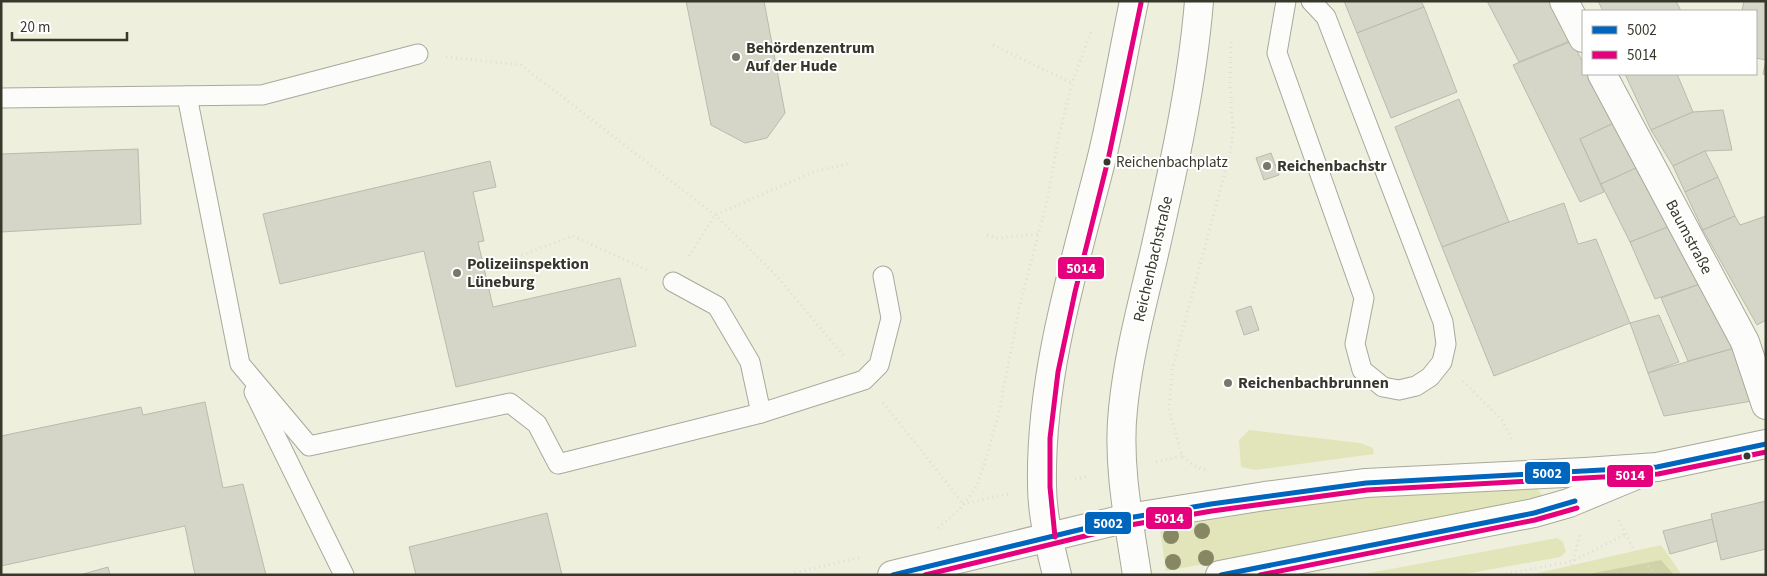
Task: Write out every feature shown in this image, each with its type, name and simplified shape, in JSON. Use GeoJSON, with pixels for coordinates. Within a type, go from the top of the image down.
{"type":"FeatureCollection","features":[{"type":"Feature","properties":{"kind":"street"},"geometry":{"type":"LineString","coordinates":[[1057,575],[1048,538],[1042,487],[1042,438],[1051,372],[1068,290],[1101,158],[1134,1]]}},
{"type":"Feature","properties":{"kind":"street","name":"Reichenbachstraße"},"geometry":{"type":"LineString","coordinates":[[1137,575],[1123,469],[1123,411],[1132,348],[1179,143],[1196,48],[1199,1]]}},
{"type":"Feature","properties":{"kind":"street"},"geometry":{"type":"LineString","coordinates":[[1564,1],[1582,36]]}},
{"type":"Feature","properties":{"kind":"street","name":"Baumstraße"},"geometry":{"type":"LineString","coordinates":[[1603,75],[1745,342],[1766,405]]}},
{"type":"Feature","properties":{"kind":"street"},"geometry":{"type":"LineString","coordinates":[[892,575],[1128,518],[1256,497],[1366,484],[1585,472],[1657,466],[1766,444]]}},
{"type":"Feature","properties":{"kind":"street"},"geometry":{"type":"LineString","coordinates":[[1220,575],[1534,513],[1569,503],[1657,466]]}},
{"type":"Feature","properties":{"kind":"lane"},"geometry":{"type":"LineString","coordinates":[[1286,1],[1277,53],[1364,298],[1355,344],[1362,370],[1383,387],[1399,390],[1416,386],[1430,377],[1442,362],[1446,344],[1442,322],[1326,18],[1311,1]]}},
{"type":"Feature","properties":{"kind":"lane"},"geometry":{"type":"LineString","coordinates":[[1,98],[262,95],[418,54]]}},
{"type":"Feature","properties":{"kind":"lane"},"geometry":{"type":"LineString","coordinates":[[187,96],[240,364],[344,575]]}},
{"type":"Feature","properties":{"kind":"lane"},"geometry":{"type":"LineString","coordinates":[[240,364],[309,446],[510,403],[537,424],[558,464],[761,413],[864,380],[879,365],[891,318],[883,276]]}},
{"type":"Feature","properties":{"kind":"lane"},"geometry":{"type":"LineString","coordinates":[[673,282],[717,306],[750,362],[761,413]]}},
{"type":"Feature","properties":{"kind":"path"},"geometry":{"type":"LineString","coordinates":[[418,54],[521,66],[715,215],[774,273],[918,446],[963,504],[977,486],[999,412],[1020,304],[1048,197],[1056,149],[1072,83],[1092,29]]}},
{"type":"Feature","properties":{"kind":"path"},"geometry":{"type":"LineString","coordinates":[[1204,470],[1193,465],[1182,456],[1169,410],[1169,390],[1172,370],[1230,153],[1233,133],[1230,85],[1232,34]]}},
{"type":"Feature","properties":{"kind":"path"},"geometry":{"type":"LineString","coordinates":[[992,45],[1072,83]]}},
{"type":"Feature","properties":{"kind":"path"},"geometry":{"type":"LineString","coordinates":[[484,269],[573,236],[673,282],[715,215],[813,172],[851,163]]}},
{"type":"Feature","properties":{"kind":"path"},"geometry":{"type":"LineString","coordinates":[[987,235],[997,238],[1039,234]]}},
{"type":"Feature","properties":{"kind":"path"},"geometry":{"type":"LineString","coordinates":[[1442,362],[1502,420],[1515,445]]}},
{"type":"Feature","properties":{"kind":"path"},"geometry":{"type":"LineString","coordinates":[[1620,520],[1634,550],[1656,575]]}},
{"type":"Feature","properties":{"kind":"path"},"geometry":{"type":"LineString","coordinates":[[1569,575],[1582,528]]}},
{"type":"Feature","properties":{"kind":"path"},"geometry":{"type":"LineString","coordinates":[[1502,575],[1573,561],[1626,534]]}},
{"type":"Feature","properties":{"kind":"green space"},"geometry":{"type":"Polygon","coordinates":[[[1249,430],[1360,443],[1373,448],[1374,454],[1255,470],[1241,467],[1239,440],[1249,430]]]}},
{"type":"Feature","properties":{"kind":"green space"},"geometry":{"type":"Polygon","coordinates":[[[1537,488],[1542,500],[1536,505],[1166,571],[1160,529],[1355,495],[1537,488]]]}},
{"type":"Feature","properties":{"kind":"green space"},"geometry":{"type":"Polygon","coordinates":[[[1557,538],[1563,542],[1566,552],[1560,557],[1459,575],[1359,575],[1557,538]]]}},
{"type":"Feature","properties":{"kind":"green space"},"geometry":{"type":"Polygon","coordinates":[[[1661,545],[1682,575],[1529,575],[1661,545]]]}},
{"type":"Feature","properties":{"kind":"green space"},"geometry":{"type":"Polygon","coordinates":[[[1661,560],[1674,575],[1584,575],[1661,560]]]}},
{"type":"Feature","properties":{"kind":"building","name":"Behördenzentrum Auf der Hude"},"geometry":{"type":"Polygon","coordinates":[[[686,1],[764,1],[785,113],[767,138],[745,143],[711,125],[686,1]]]}},
{"type":"Feature","properties":{"kind":"building"},"geometry":{"type":"Polygon","coordinates":[[[1344,1],[1421,1],[1424,7],[1357,33],[1344,1]]]}},
{"type":"Feature","properties":{"kind":"building"},"geometry":{"type":"Polygon","coordinates":[[[1487,1],[1551,1],[1572,40],[1519,62],[1487,1]]]}},
{"type":"Feature","properties":{"kind":"building"},"geometry":{"type":"Polygon","coordinates":[[[1598,1],[1676,1],[1680,10],[1602,10],[1598,1]]]}},
{"type":"Feature","properties":{"kind":"building"},"geometry":{"type":"Polygon","coordinates":[[[1744,1],[1766,1],[1766,60],[1757,58],[1757,10],[1742,10],[1744,1]]]}},
{"type":"Feature","properties":{"kind":"building"},"geometry":{"type":"Polygon","coordinates":[[[1424,7],[1457,92],[1391,118],[1357,33],[1424,7]]]}},
{"type":"Feature","properties":{"kind":"building"},"geometry":{"type":"Polygon","coordinates":[[[1572,41],[1582,61],[1582,75],[1590,75],[1614,123],[1580,139],[1604,192],[1580,202],[1513,65],[1572,41]]]}},
{"type":"Feature","properties":{"kind":"building"},"geometry":{"type":"Polygon","coordinates":[[[1766,60],[1766,75],[1763,74],[1766,60]]]}},
{"type":"Feature","properties":{"kind":"building"},"geometry":{"type":"Polygon","coordinates":[[[1625,75],[1677,75],[1693,112],[1651,130],[1625,75]]]}},
{"type":"Feature","properties":{"kind":"building"},"geometry":{"type":"Polygon","coordinates":[[[1459,99],[1509,222],[1442,247],[1395,127],[1459,99]]]}},
{"type":"Feature","properties":{"kind":"building"},"geometry":{"type":"Polygon","coordinates":[[[1723,110],[1732,150],[1705,151],[1673,166],[1651,130],[1693,112],[1723,110]]]}},
{"type":"Feature","properties":{"kind":"building"},"geometry":{"type":"Polygon","coordinates":[[[1614,123],[1636,168],[1601,184],[1580,139],[1614,123]]]}},
{"type":"Feature","properties":{"kind":"building"},"geometry":{"type":"Polygon","coordinates":[[[138,149],[141,224],[1,232],[1,154],[138,149]]]}},
{"type":"Feature","properties":{"kind":"building"},"geometry":{"type":"Polygon","coordinates":[[[1705,151],[1718,177],[1685,192],[1673,166],[1705,151]]]}},
{"type":"Feature","properties":{"kind":"building","name":"Reichenbachstr"},"geometry":{"type":"Polygon","coordinates":[[[1271,153],[1279,175],[1264,180],[1256,158],[1271,153]]]}},
{"type":"Feature","properties":{"kind":"building","name":"Polizeiinspektion Lüneburg"},"geometry":{"type":"Polygon","coordinates":[[[490,161],[496,187],[473,192],[484,241],[478,242],[493,307],[620,278],[636,346],[456,387],[424,251],[280,284],[263,214],[490,161]]]}},
{"type":"Feature","properties":{"kind":"building"},"geometry":{"type":"Polygon","coordinates":[[[1636,168],[1668,227],[1630,242],[1601,184],[1636,168]]]}},
{"type":"Feature","properties":{"kind":"building"},"geometry":{"type":"Polygon","coordinates":[[[1718,177],[1735,216],[1703,230],[1685,192],[1718,177]]]}},
{"type":"Feature","properties":{"kind":"building"},"geometry":{"type":"Polygon","coordinates":[[[1564,203],[1578,244],[1596,239],[1630,323],[1494,376],[1442,247],[1564,203]]]}},
{"type":"Feature","properties":{"kind":"building"},"geometry":{"type":"Polygon","coordinates":[[[1735,216],[1740,225],[1766,216],[1766,320],[1757,325],[1703,230],[1735,216]]]}},
{"type":"Feature","properties":{"kind":"building"},"geometry":{"type":"Polygon","coordinates":[[[1668,227],[1703,283],[1655,299],[1630,242],[1668,227]]]}},
{"type":"Feature","properties":{"kind":"building"},"geometry":{"type":"Polygon","coordinates":[[[1703,283],[1735,348],[1688,361],[1661,298],[1703,283]]]}},
{"type":"Feature","properties":{"kind":"building"},"geometry":{"type":"Polygon","coordinates":[[[1251,306],[1259,330],[1244,335],[1236,311],[1251,306]]]}},
{"type":"Feature","properties":{"kind":"building"},"geometry":{"type":"Polygon","coordinates":[[[1659,315],[1679,362],[1648,373],[1630,323],[1659,315]]]}},
{"type":"Feature","properties":{"kind":"building"},"geometry":{"type":"Polygon","coordinates":[[[1735,348],[1758,400],[1664,416],[1648,373],[1735,348]]]}},
{"type":"Feature","properties":{"kind":"building"},"geometry":{"type":"Polygon","coordinates":[[[205,402],[223,488],[243,484],[266,575],[195,575],[185,526],[1,566],[1,436],[141,407],[143,415],[205,402]]]}},
{"type":"Feature","properties":{"kind":"building"},"geometry":{"type":"Polygon","coordinates":[[[1766,501],[1766,549],[1721,560],[1711,514],[1766,501]]]}},
{"type":"Feature","properties":{"kind":"building"},"geometry":{"type":"Polygon","coordinates":[[[547,513],[562,575],[416,575],[409,547],[547,513]]]}},
{"type":"Feature","properties":{"kind":"building"},"geometry":{"type":"Polygon","coordinates":[[[1712,519],[1717,541],[1670,554],[1663,531],[1712,519]]]}},
{"type":"Feature","properties":{"kind":"building"},"geometry":{"type":"Polygon","coordinates":[[[108,567],[110,575],[80,575],[108,567]]]}},
{"type":"Feature","properties":{"kind":"transit line","name":"5014"},"geometry":{"type":"LineString","coordinates":[[1055,537],[1050,487],[1050,438],[1058,372],[1075,292],[1108,160],[1141,3]]}},
{"type":"Feature","properties":{"kind":"transit line","name":"5002"},"geometry":{"type":"LineString","coordinates":[[893,575],[1128,518],[1211,504],[1366,483],[1657,467],[1766,444]]}},
{"type":"Feature","properties":{"kind":"transit line","name":"5014"},"geometry":{"type":"LineString","coordinates":[[925,575],[1130,525],[1212,511],[1367,490],[1658,474],[1766,452]]}},
{"type":"Feature","properties":{"kind":"transit line","name":"5002"},"geometry":{"type":"LineString","coordinates":[[1221,575],[1534,513],[1575,501]]}},
{"type":"Feature","properties":{"kind":"transit line","name":"5014"},"geometry":{"type":"LineString","coordinates":[[1260,575],[1535,520],[1577,508]]}},
{"type":"Feature","properties":{"kind":"place","name":"Behördenzentrum Auf der Hude"},"geometry":{"type":"Point","coordinates":[736,57]}},
{"type":"Feature","properties":{"kind":"place","name":"Reichenbachplatz"},"geometry":{"type":"Point","coordinates":[1107,162]}},
{"type":"Feature","properties":{"kind":"place","name":"Reichenbachstr"},"geometry":{"type":"Point","coordinates":[1267,166]}},
{"type":"Feature","properties":{"kind":"place","name":"Polizeiinspektion Lüneburg"},"geometry":{"type":"Point","coordinates":[457,273]}},
{"type":"Feature","properties":{"kind":"place","name":"Reichenbachbrunnen"},"geometry":{"type":"Point","coordinates":[1228,383]}}]}
